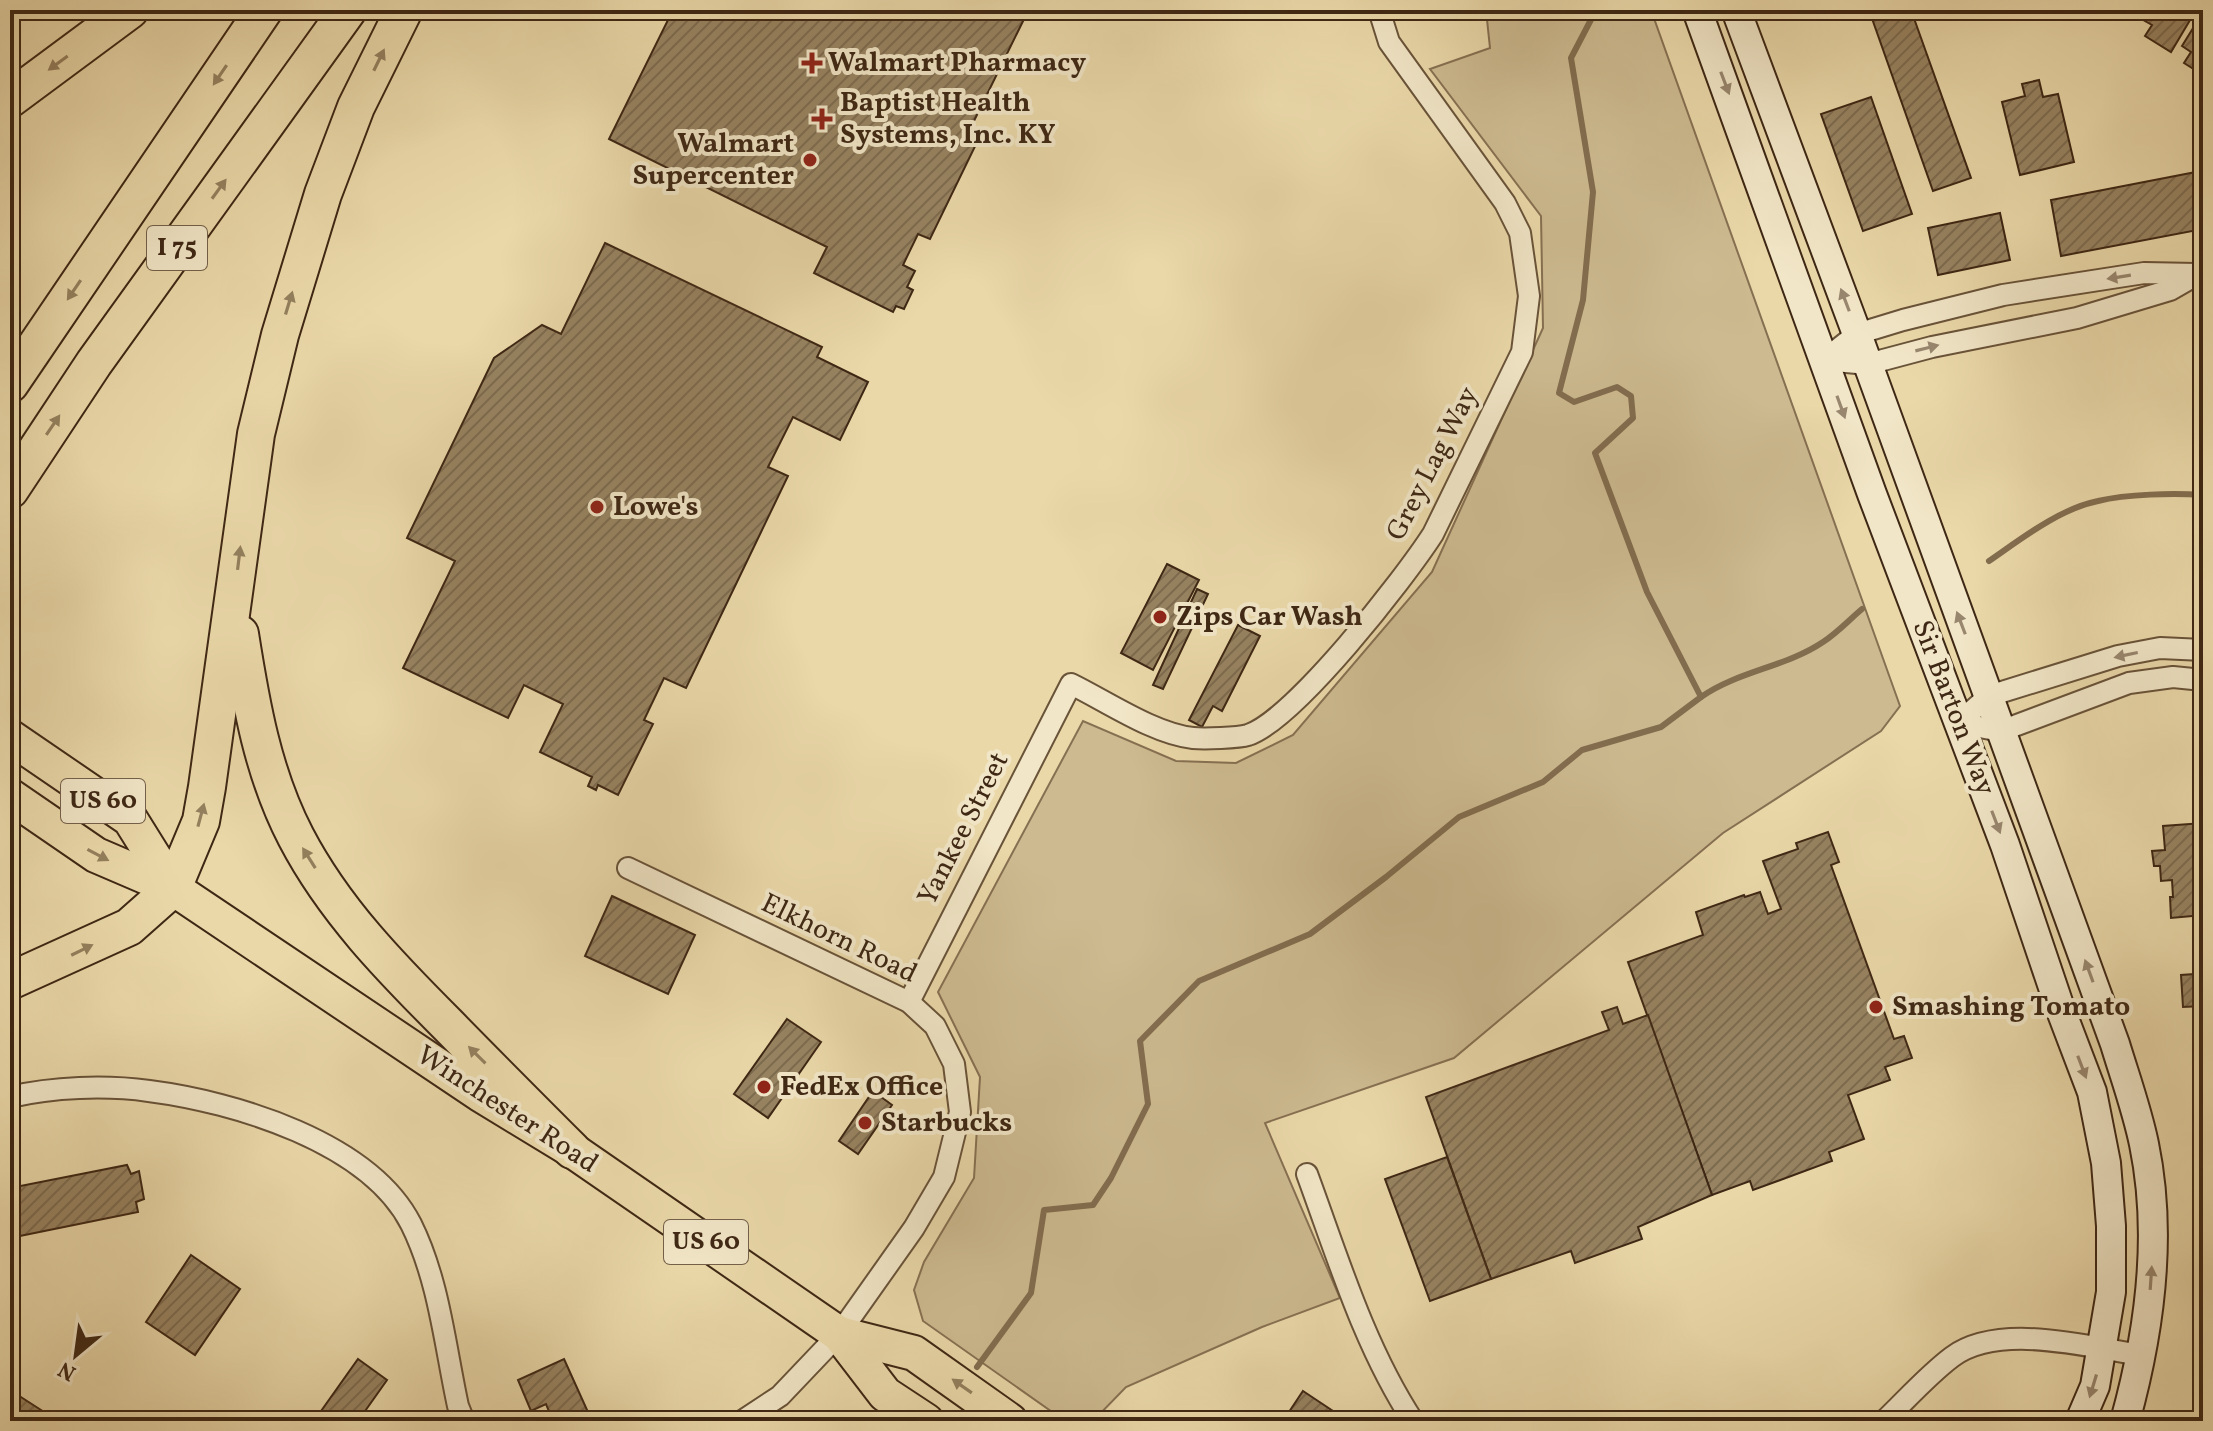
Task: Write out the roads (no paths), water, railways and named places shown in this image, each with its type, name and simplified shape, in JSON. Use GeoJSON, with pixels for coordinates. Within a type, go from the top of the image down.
{"type":"FeatureCollection","features":[{"type":"Feature","properties":{"kind":"highway"},"geometry":{"type":"LineString","coordinates":[[10,99],[130,10]]}},
{"type":"Feature","properties":{"kind":"highway","name":"I 75"},"geometry":{"type":"LineString","coordinates":[[10,384],[264,10]]}},
{"type":"Feature","properties":{"kind":"highway","name":"I 75"},"geometry":{"type":"LineString","coordinates":[[10,490],[94,363],[348,10]]}},
{"type":"Feature","properties":{"kind":"highway"},"geometry":{"type":"LineString","coordinates":[[10,981],[129,927],[173,888],[201,821],[256,434],[280,335],[328,179],[356,107],[404,10]]}},
{"type":"Feature","properties":{"kind":"highway"},"geometry":{"type":"LineString","coordinates":[[234,599],[252,714],[271,779],[296,837],[338,904],[392,968],[572,1150]]}},
{"type":"Feature","properties":{"kind":"highway","name":"Winchester Road"},"geometry":{"type":"LineString","coordinates":[[10,737],[130,819],[173,888]]}},
{"type":"Feature","properties":{"kind":"highway","name":"Winchester Road"},"geometry":{"type":"LineString","coordinates":[[10,796],[96,855],[173,888],[467,1085],[572,1150],[839,1334],[885,1394],[926,1421]]}},
{"type":"Feature","properties":{"kind":"highway","name":"Winchester Road"},"geometry":{"type":"LineString","coordinates":[[839,1334],[914,1353],[1010,1421]]}},
{"type":"Feature","properties":{"kind":"main road","name":"Sir Barton Way"},"geometry":{"type":"LineString","coordinates":[[1697,10],[2005,845],[2092,1092],[2106,1163],[2111,1226],[2111,1292],[2095,1386],[2080,1421]]}},
{"type":"Feature","properties":{"kind":"main road","name":"Sir Barton Way"},"geometry":{"type":"LineString","coordinates":[[1736,10],[2115,1044],[2144,1144],[2153,1234],[2151,1284],[2141,1355],[2125,1421]]}},
{"type":"Feature","properties":{"kind":"street","name":"Grey Lag Way"},"geometry":{"type":"LineString","coordinates":[[1071,684],[1159,728],[1193,738],[1248,735],[1285,710],[1338,654],[1424,548],[1522,352],[1529,296],[1520,233],[1505,203],[1389,42],[1379,10]]}},
{"type":"Feature","properties":{"kind":"street"},"geometry":{"type":"LineString","coordinates":[[1824,360],[1857,334],[2003,295],[2144,273],[2200,273]]}},
{"type":"Feature","properties":{"kind":"street"},"geometry":{"type":"LineString","coordinates":[[1824,360],[1868,364],[1932,347],[2049,324],[2158,294],[2200,273]]}},
{"type":"Feature","properties":{"kind":"street"},"geometry":{"type":"LineString","coordinates":[[2041,289],[2049,324]]}},
{"type":"Feature","properties":{"kind":"street"},"geometry":{"type":"LineString","coordinates":[[1958,723],[1989,696],[2118,656],[2160,648],[2203,650]]}},
{"type":"Feature","properties":{"kind":"street"},"geometry":{"type":"LineString","coordinates":[[1958,723],[2001,731],[2129,683],[2173,677],[2203,680]]}},
{"type":"Feature","properties":{"kind":"street","name":"Yankee Street"},"geometry":{"type":"LineString","coordinates":[[909,1002],[1071,684]]}},
{"type":"Feature","properties":{"kind":"street","name":"Elkhorn Road"},"geometry":{"type":"LineString","coordinates":[[628,868],[909,1002],[935,1026],[954,1064],[960,1112],[944,1177],[914,1228],[839,1334],[780,1396],[742,1421]]}},
{"type":"Feature","properties":{"kind":"street"},"geometry":{"type":"LineString","coordinates":[[10,1097],[89,1088],[148,1090],[195,1099],[241,1110],[285,1127],[321,1143],[359,1167],[389,1194],[410,1222],[424,1256],[437,1303],[458,1406],[464,1421]]}},
{"type":"Feature","properties":{"kind":"street"},"geometry":{"type":"LineString","coordinates":[[1307,1174],[1369,1339],[1394,1392],[1413,1421]]}},
{"type":"Feature","properties":{"kind":"street"},"geometry":{"type":"LineString","coordinates":[[1884,1421],[1953,1356],[1987,1341],[2031,1340],[2141,1355]]}},
{"type":"Feature","properties":{"kind":"waterway"},"geometry":{"type":"LineString","coordinates":[[977,1367],[1031,1293],[1044,1210],[1093,1205],[1111,1178],[1148,1104],[1140,1041],[1199,981],[1310,934],[1459,817],[1543,782],[1582,750],[1661,727],[1701,697],[1647,592],[1595,453],[1633,418],[1631,396],[1617,387],[1574,402],[1559,393],[1583,300],[1593,192],[1571,58],[1596,10]]}},
{"type":"Feature","properties":{"kind":"waterway"},"geometry":{"type":"LineString","coordinates":[[1989,561],[2041,526],[2083,505],[2136,495],[2203,495]]}},
{"type":"Feature","properties":{"kind":"waterway"},"geometry":{"type":"LineString","coordinates":[[1701,697],[1730,681],[1809,650],[1833,635],[1862,609]]}},
{"type":"Feature","properties":{"kind":"place","name":"Walmart Pharmacy"},"geometry":{"type":"Point","coordinates":[812,63]}},
{"type":"Feature","properties":{"kind":"place","name":"Baptist Health Systems, Inc. KY"},"geometry":{"type":"Point","coordinates":[822,119]}},
{"type":"Feature","properties":{"kind":"place","name":"Walmart Supercenter"},"geometry":{"type":"Point","coordinates":[810,160]}},
{"type":"Feature","properties":{"kind":"place","name":"Lowe's"},"geometry":{"type":"Point","coordinates":[597,507]}},
{"type":"Feature","properties":{"kind":"place","name":"Zips Car Wash"},"geometry":{"type":"Point","coordinates":[1160,617]}},
{"type":"Feature","properties":{"kind":"place","name":"Smashing Tomato"},"geometry":{"type":"Point","coordinates":[1876,1007]}},
{"type":"Feature","properties":{"kind":"place","name":"FedEx Office"},"geometry":{"type":"Point","coordinates":[764,1087]}},
{"type":"Feature","properties":{"kind":"place","name":"Starbucks"},"geometry":{"type":"Point","coordinates":[865,1123]}}]}
